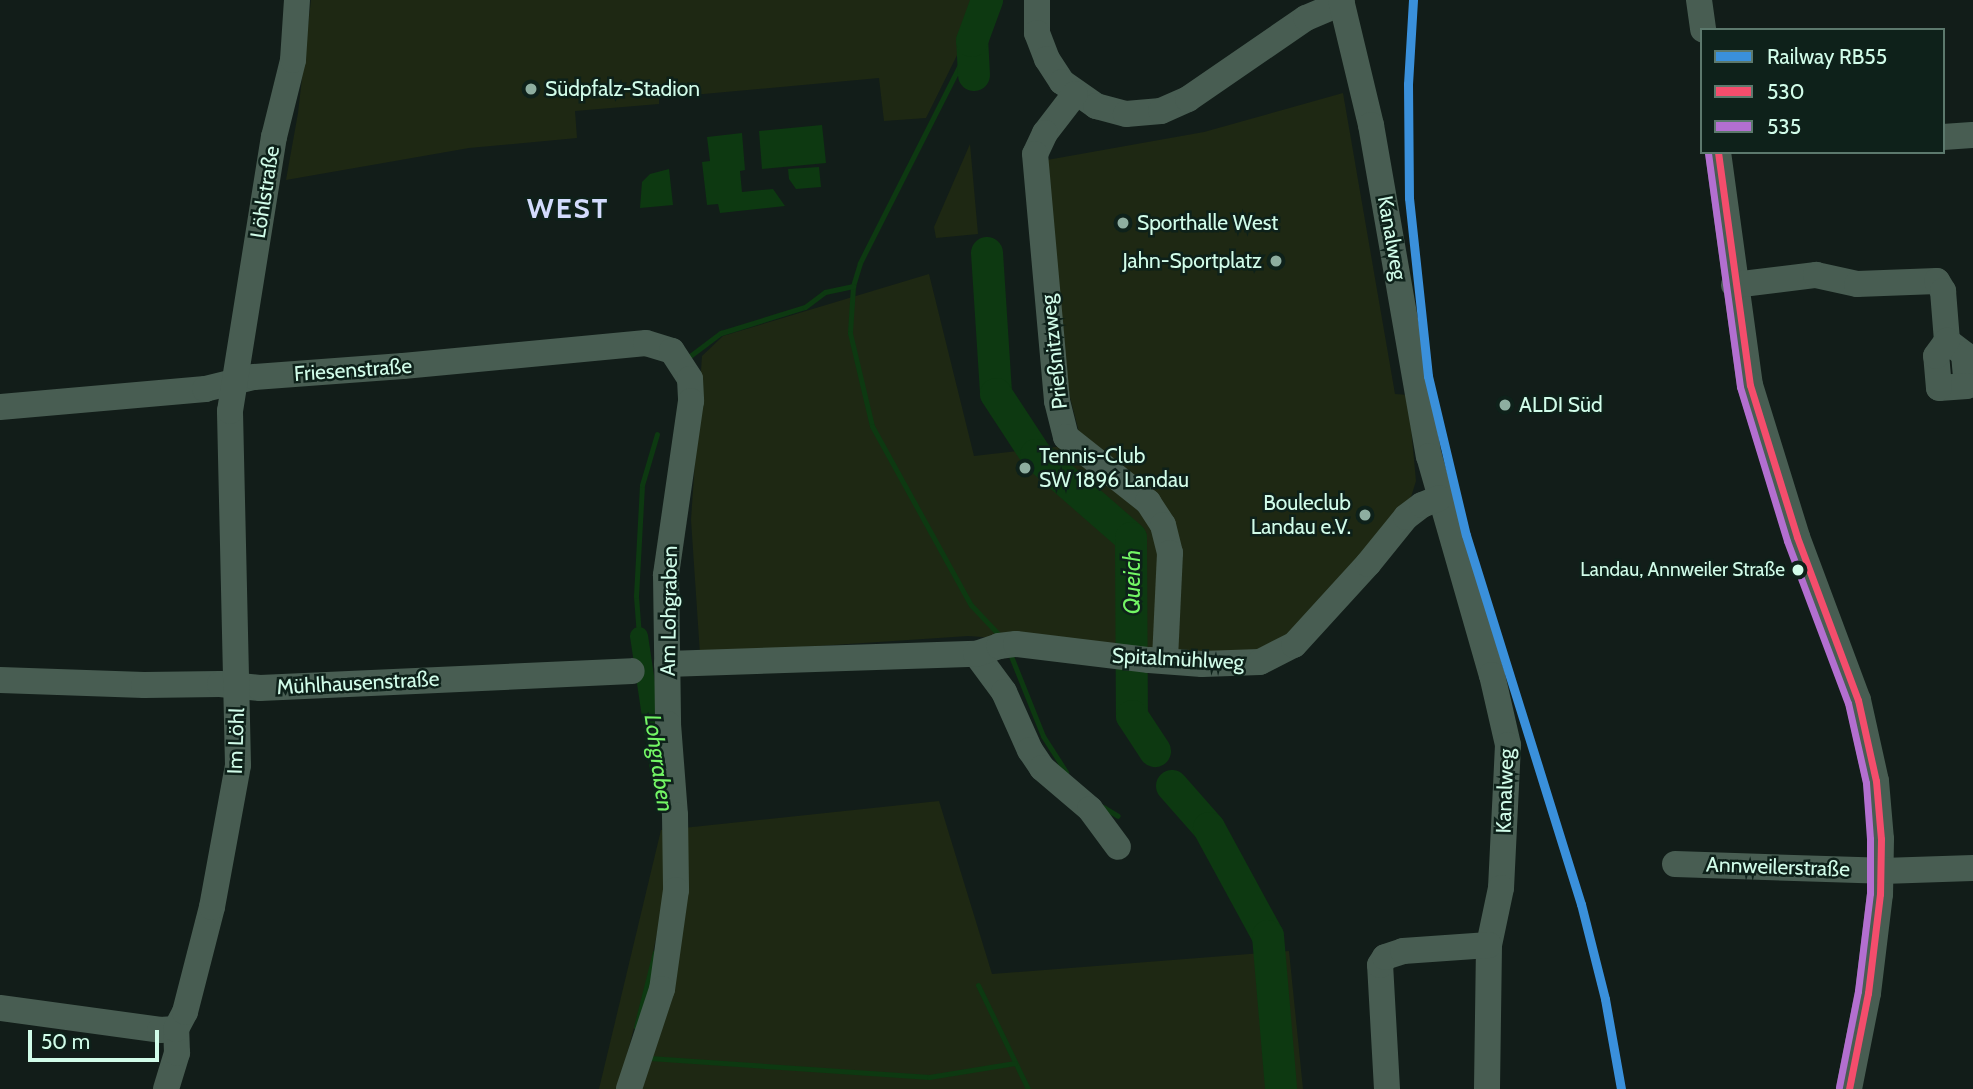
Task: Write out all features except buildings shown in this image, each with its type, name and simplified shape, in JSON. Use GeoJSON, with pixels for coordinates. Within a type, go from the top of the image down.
{"type":"FeatureCollection","features":[{"type":"Feature","properties":{"kind":"street","name":"Löhlstraße"},"geometry":{"type":"LineString","coordinates":[[233,384],[274,137],[293,60],[296,0]]}},
{"type":"Feature","properties":{"kind":"street"},"geometry":{"type":"LineString","coordinates":[[1037,0],[1037,33],[1043,50],[1062,82],[1075,94],[1111,111],[1142,114],[1161,111],[1188,99],[1306,18],[1342,2]]}},
{"type":"Feature","properties":{"kind":"street"},"geometry":{"type":"LineString","coordinates":[[1699,0],[1703,28]]}},
{"type":"Feature","properties":{"kind":"street","name":"Kanalweg"},"geometry":{"type":"LineString","coordinates":[[1342,2],[1386,201],[1414,385],[1439,498],[1492,675],[1508,745],[1501,888],[1489,945],[1488,1089]]}},
{"type":"Feature","properties":{"kind":"street","name":"Prießnitzweg"},"geometry":{"type":"LineString","coordinates":[[1075,94],[1045,133],[1035,154],[1057,401],[1066,438],[1149,502],[1168,539],[1170,553],[1157,661]]}},
{"type":"Feature","properties":{"kind":"street"},"geometry":{"type":"LineString","coordinates":[[1945,138],[1972,135]]}},
{"type":"Feature","properties":{"kind":"street","name":"Annweilerstraße"},"geometry":{"type":"LineString","coordinates":[[1718,154],[1745,363],[1758,415],[1797,537],[1863,719],[1876,781],[1882,871],[1868,993],[1849,1089]]}},
{"type":"Feature","properties":{"kind":"street"},"geometry":{"type":"LineString","coordinates":[[1734,285],[1816,275],[1857,284],[1937,281],[1943,291],[1947,341]]}},
{"type":"Feature","properties":{"kind":"street","name":"Friesenstraße"},"geometry":{"type":"LineString","coordinates":[[0,407],[233,384],[254,377],[646,343],[661,345],[672,351],[690,379]]}},
{"type":"Feature","properties":{"kind":"street","name":"Am Lohgraben"},"geometry":{"type":"LineString","coordinates":[[630,1086],[667,967],[677,890],[667,664],[669,544],[691,401],[690,379]]}},
{"type":"Feature","properties":{"kind":"street","name":"Im Löhl"},"geometry":{"type":"LineString","coordinates":[[166,1089],[177,1053],[176,1029],[185,1012],[212,907],[238,765],[231,454],[233,384]]}},
{"type":"Feature","properties":{"kind":"street","name":"Spitalmühlweg"},"geometry":{"type":"LineString","coordinates":[[667,664],[987,650],[1030,645],[1121,658],[1248,664],[1283,653],[1368,564],[1406,517],[1422,505],[1439,498]]}},
{"type":"Feature","properties":{"kind":"street"},"geometry":{"type":"LineString","coordinates":[[987,650],[1030,750],[1042,768],[1090,808],[1118,847]]}},
{"type":"Feature","properties":{"kind":"street","name":"Mühlhausenstraße"},"geometry":{"type":"LineString","coordinates":[[0,680],[238,685],[260,688],[632,671]]}},
{"type":"Feature","properties":{"kind":"street","name":"Annweilerstraße"},"geometry":{"type":"LineString","coordinates":[[1675,864],[1882,871]]}},
{"type":"Feature","properties":{"kind":"street"},"geometry":{"type":"LineString","coordinates":[[1882,871],[1973,868]]}},
{"type":"Feature","properties":{"kind":"street"},"geometry":{"type":"LineString","coordinates":[[1387,1089],[1380,965],[1385,957],[1403,951],[1489,945]]}},
{"type":"Feature","properties":{"kind":"street"},"geometry":{"type":"LineString","coordinates":[[0,1008],[160,1030],[176,1029]]}},
{"type":"Feature","properties":{"kind":"shaded area","name":"Südpfalz-Stadion"},"geometry":{"type":"Polygon","coordinates":[[[311,0],[981,0],[968,33],[926,118],[884,121],[879,78],[659,98],[659,104],[575,111],[577,138],[469,148],[286,180],[298,113],[311,0]]]}},
{"type":"Feature","properties":{"kind":"shaded area"},"geometry":{"type":"Polygon","coordinates":[[[1343,93],[1395,394],[1408,395],[1416,481],[1411,497],[1282,650],[1250,656],[968,636],[700,654],[691,520],[702,356],[723,336],[929,274],[974,456],[1082,444],[1063,370],[1047,160],[1204,132],[1343,93]]]}},
{"type":"Feature","properties":{"kind":"shaded area"},"geometry":{"type":"Polygon","coordinates":[[[822,125],[826,163],[762,169],[759,131],[822,125]]]}},
{"type":"Feature","properties":{"kind":"shaded area"},"geometry":{"type":"Polygon","coordinates":[[[742,133],[745,170],[740,171],[742,192],[773,189],[785,206],[720,213],[718,204],[707,205],[702,162],[710,161],[707,137],[742,133]]]}},
{"type":"Feature","properties":{"kind":"shaded area"},"geometry":{"type":"Polygon","coordinates":[[[970,144],[978,234],[936,238],[934,227],[970,144]]]}},
{"type":"Feature","properties":{"kind":"shaded area"},"geometry":{"type":"Polygon","coordinates":[[[819,167],[821,187],[796,189],[789,179],[788,169],[819,167]]]}},
{"type":"Feature","properties":{"kind":"shaded area"},"geometry":{"type":"Polygon","coordinates":[[[669,169],[673,205],[640,208],[642,182],[650,174],[669,169]]]}},
{"type":"Feature","properties":{"kind":"shaded area"},"geometry":{"type":"Polygon","coordinates":[[[939,801],[992,974],[1289,951],[1303,1089],[634,1089],[683,828],[939,801]]]}},
{"type":"Feature","properties":{"kind":"shaded area"},"geometry":{"type":"Polygon","coordinates":[[[661,830],[669,830],[666,891],[650,967],[618,1089],[599,1089],[661,830]]]}},
{"type":"Feature","properties":{"kind":"waterway","name":"Queich"},"geometry":{"type":"LineString","coordinates":[[974,75],[972,41],[987,0]]}},
{"type":"Feature","properties":{"kind":"waterway"},"geometry":{"type":"LineString","coordinates":[[972,41],[860,263],[853,286],[850,333],[872,426],[971,605],[1001,637]]}},
{"type":"Feature","properties":{"kind":"waterway","name":"Queich"},"geometry":{"type":"LineString","coordinates":[[987,253],[996,394],[1036,455],[1131,538],[1132,716],[1155,751]]}},
{"type":"Feature","properties":{"kind":"waterway","name":"Lohgraben"},"geometry":{"type":"LineString","coordinates":[[690,356],[721,333],[805,307],[825,292],[853,286]]}},
{"type":"Feature","properties":{"kind":"waterway","name":"Lohgraben"},"geometry":{"type":"LineString","coordinates":[[639,636],[636,596],[642,485],[657,434]]}},
{"type":"Feature","properties":{"kind":"waterway","name":"Lohgraben"},"geometry":{"type":"LineString","coordinates":[[639,636],[661,783]]}},
{"type":"Feature","properties":{"kind":"waterway"},"geometry":{"type":"LineString","coordinates":[[1009,651],[1043,736],[1066,772]]}},
{"type":"Feature","properties":{"kind":"waterway","name":"Queich"},"geometry":{"type":"LineString","coordinates":[[1172,786],[1209,828],[1268,936],[1281,1089]]}},
{"type":"Feature","properties":{"kind":"waterway"},"geometry":{"type":"LineString","coordinates":[[1103,807],[1118,816]]}},
{"type":"Feature","properties":{"kind":"waterway","name":"Lohgraben"},"geometry":{"type":"LineString","coordinates":[[636,1027],[655,952]]}},
{"type":"Feature","properties":{"kind":"waterway"},"geometry":{"type":"LineString","coordinates":[[978,985],[1028,1089]]}},
{"type":"Feature","properties":{"kind":"waterway"},"geometry":{"type":"LineString","coordinates":[[649,1058],[929,1077],[1015,1063]]}},
{"type":"Feature","properties":{"kind":"rail line","name":"RB55"},"geometry":{"type":"LineString","coordinates":[[1413,0],[1408,84],[1409,198],[1428,376],[1466,535],[1581,904],[1605,999],[1621,1089]]}},
{"type":"Feature","properties":{"kind":"transit line","name":"535"},"geometry":{"type":"LineString","coordinates":[[1708,154],[1740,387],[1787,541],[1848,703],[1866,783],[1870,893],[1858,991],[1839,1087]]}},
{"type":"Feature","properties":{"kind":"transit line","name":"530"},"geometry":{"type":"LineString","coordinates":[[1718,154],[1750,385],[1797,537],[1858,700],[1876,781],[1881,839],[1880,894],[1868,993],[1849,1089]]}},
{"type":"Feature","properties":{"kind":"place","name":"Südpfalz-Stadion"},"geometry":{"type":"Point","coordinates":[531,89]}},
{"type":"Feature","properties":{"kind":"place","name":"Sporthalle West"},"geometry":{"type":"Point","coordinates":[1123,223]}},
{"type":"Feature","properties":{"kind":"place","name":"Jahn-Sportplatz"},"geometry":{"type":"Point","coordinates":[1276,261]}},
{"type":"Feature","properties":{"kind":"place","name":"ALDI Süd"},"geometry":{"type":"Point","coordinates":[1505,405]}},
{"type":"Feature","properties":{"kind":"place","name":"Tennis-Club SW 1896 Landau"},"geometry":{"type":"Point","coordinates":[1025,468]}},
{"type":"Feature","properties":{"kind":"place","name":"Bouleclub Landau e.V."},"geometry":{"type":"Point","coordinates":[1365,515]}},
{"type":"Feature","properties":{"kind":"place","name":"Landau, Annweiler Straße"},"geometry":{"type":"Point","coordinates":[1798,570]}},
{"type":"Feature","properties":{"kind":"district","name":"WEST"},"geometry":{"type":"Point","coordinates":[568,208]}}]}
